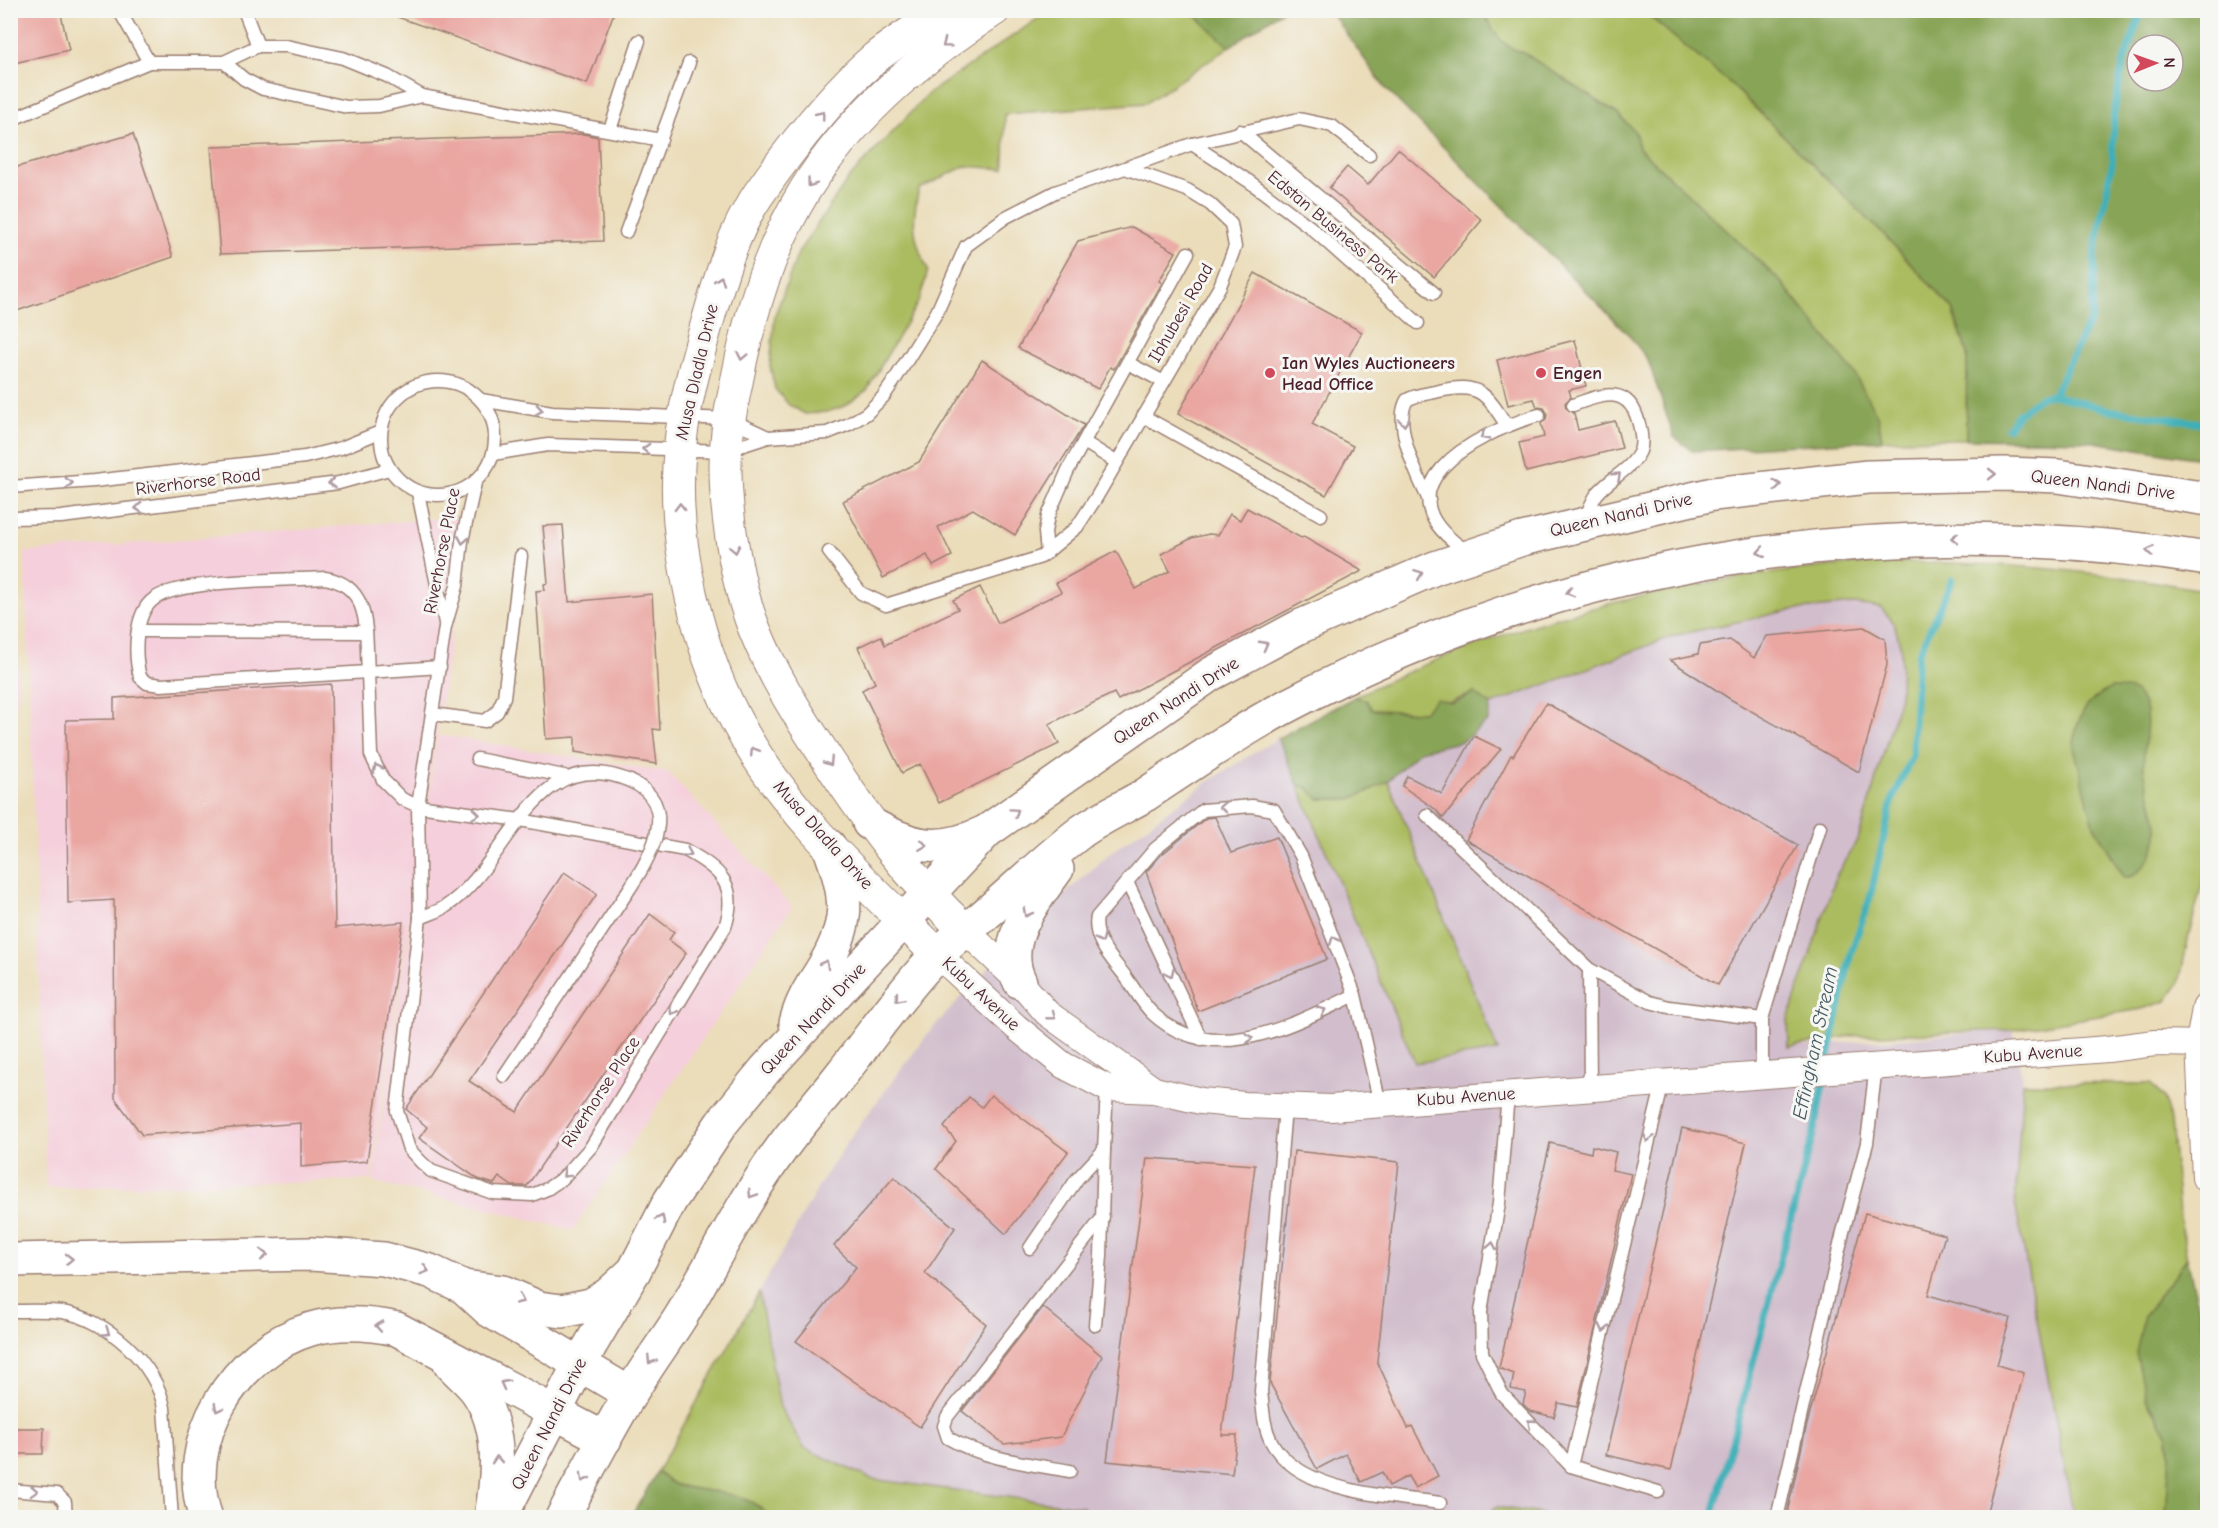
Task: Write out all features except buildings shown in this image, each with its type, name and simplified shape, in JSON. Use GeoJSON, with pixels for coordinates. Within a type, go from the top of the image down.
{"type":"FeatureCollection","features":[{"type":"Feature","properties":{"kind":"main road","name":"Queen Nandi Drive"},"geometry":{"type":"LineString","coordinates":[[500,1518],[580,1363],[634,1271],[670,1201],[721,1124],[793,1036],[987,831],[1211,674],[1299,627],[1436,568],[1522,539],[1677,500],[1749,488],[1942,474],[2058,476],[2208,499]]}},
{"type":"Feature","properties":{"kind":"main road"},"geometry":{"type":"LineString","coordinates":[[562,1518],[630,1394],[683,1313],[720,1242],[784,1145],[843,1072],[887,1011],[937,954],[1084,830],[1142,796],[1240,732],[1286,706],[1350,675],[1484,619],[1609,582],[1778,549],[1919,538],[1981,538],[2069,542],[2208,559]]}},
{"type":"Feature","properties":{"kind":"main road"},"geometry":{"type":"LineString","coordinates":[[869,823],[900,841],[926,846],[962,843],[987,831]]}},
{"type":"Feature","properties":{"kind":"main road"},"geometry":{"type":"LineString","coordinates":[[1020,982],[1013,962],[1024,918],[1084,830]]}},
{"type":"Feature","properties":{"kind":"main road"},"geometry":{"type":"LineString","coordinates":[[793,1036],[801,1004],[835,947],[845,914],[842,880],[829,846]]}},
{"type":"Feature","properties":{"kind":"main road"},"geometry":{"type":"LineString","coordinates":[[10,1260],[311,1254],[384,1259],[430,1271],[464,1287],[489,1310],[630,1394]]}},
{"type":"Feature","properties":{"kind":"main road"},"geometry":{"type":"LineString","coordinates":[[464,1287],[503,1292],[539,1308],[579,1309],[609,1294],[634,1271]]}},
{"type":"Feature","properties":{"kind":"main road"},"geometry":{"type":"LineString","coordinates":[[206,1518],[201,1503],[199,1470],[205,1434],[218,1405],[231,1386],[259,1355],[310,1329],[340,1323],[373,1324],[397,1329],[605,1439]]}},
{"type":"Feature","properties":{"kind":"main road"},"geometry":{"type":"LineString","coordinates":[[434,1347],[477,1391],[490,1419],[496,1446],[498,1471],[491,1518]]}},
{"type":"Feature","properties":{"kind":"street","name":"Musa Dladla Drive"},"geometry":{"type":"LineString","coordinates":[[937,954],[829,846],[768,776],[742,732],[712,667],[683,568],[679,450],[684,417],[716,294],[732,246],[757,197],[831,102],[855,76],[877,57],[945,10]]}},
{"type":"Feature","properties":{"kind":"street"},"geometry":{"type":"LineString","coordinates":[[966,931],[928,895],[869,823],[785,695],[753,626],[741,580],[728,514],[726,451],[729,419],[745,339],[766,265],[805,190],[850,130],[906,75],[994,10]]}},
{"type":"Feature","properties":{"kind":"street","name":"Kubu Avenue"},"geometry":{"type":"LineString","coordinates":[[966,931],[1020,982],[1047,1013],[1154,1090]]}},
{"type":"Feature","properties":{"kind":"street","name":"Kubu Avenue"},"geometry":{"type":"LineString","coordinates":[[937,954],[1016,1027],[1063,1065],[1107,1088],[1154,1090],[1201,1101],[1285,1108],[1380,1104],[2108,1049],[2155,1043],[2205,1044]]}},
{"type":"Feature","properties":{"kind":"street"},"geometry":{"type":"LineString","coordinates":[[2208,1009],[2205,1044],[2208,1177]]}},
{"type":"Feature","properties":{"kind":"lane"},"geometry":{"type":"LineString","coordinates":[[120,10],[149,62]]}},
{"type":"Feature","properties":{"kind":"lane"},"geometry":{"type":"LineString","coordinates":[[244,10],[258,46]]}},
{"type":"Feature","properties":{"kind":"lane"},"geometry":{"type":"LineString","coordinates":[[610,130],[639,41]]}},
{"type":"Feature","properties":{"kind":"lane"},"geometry":{"type":"LineString","coordinates":[[10,120],[149,62],[224,62],[258,46],[286,46],[343,58],[387,76],[422,96],[661,140]]}},
{"type":"Feature","properties":{"kind":"lane"},"geometry":{"type":"LineString","coordinates":[[224,62],[244,79],[263,89],[347,107],[379,106],[422,96]]}},
{"type":"Feature","properties":{"kind":"lane"},"geometry":{"type":"LineString","coordinates":[[626,232],[689,63]]}},
{"type":"Feature","properties":{"kind":"lane"},"geometry":{"type":"LineString","coordinates":[[493,454],[548,445],[726,451],[768,437],[827,433],[866,414],[883,397],[937,312],[966,246],[1006,217],[1055,192],[1192,144],[1240,131],[1299,120],[1314,120],[1332,126],[1369,155]]}},
{"type":"Feature","properties":{"kind":"lane","name":"Edstan Business Park"},"geometry":{"type":"LineString","coordinates":[[1240,131],[1434,293]]}},
{"type":"Feature","properties":{"kind":"lane","name":"Edstan Business Park"},"geometry":{"type":"LineString","coordinates":[[1192,144],[1310,227],[1418,323]]}},
{"type":"Feature","properties":{"kind":"lane","name":"Ibhubesi Road"},"geometry":{"type":"LineString","coordinates":[[829,552],[861,594],[886,605],[1017,566],[1047,553],[1077,527],[1220,286],[1235,247],[1234,233],[1222,213],[1210,204],[1187,190],[1125,168]]}},
{"type":"Feature","properties":{"kind":"lane"},"geometry":{"type":"LineString","coordinates":[[1047,553],[1045,532],[1048,516],[1068,470],[1188,253]]}},
{"type":"Feature","properties":{"kind":"lane"},"geometry":{"type":"LineString","coordinates":[[1128,363],[1162,381]]}},
{"type":"Feature","properties":{"kind":"lane"},"geometry":{"type":"LineString","coordinates":[[429,381],[448,382],[466,388],[481,400],[493,426],[495,435],[493,454],[485,471],[475,483],[455,494],[436,497],[418,493],[388,469],[381,451],[380,432],[385,414],[396,398],[411,387],[429,381]]}},
{"type":"Feature","properties":{"kind":"lane"},"geometry":{"type":"LineString","coordinates":[[1474,555],[1440,531],[1413,466],[1403,426],[1403,409],[1407,400],[1454,388],[1472,388],[1487,397],[1507,426]]}},
{"type":"Feature","properties":{"kind":"lane"},"geometry":{"type":"LineString","coordinates":[[1573,405],[1608,394],[1626,400],[1632,406],[1638,421],[1642,443],[1633,460],[1598,493],[1583,522]]}},
{"type":"Feature","properties":{"kind":"lane"},"geometry":{"type":"LineString","coordinates":[[481,400],[552,412],[729,419],[768,437]]}},
{"type":"Feature","properties":{"kind":"lane"},"geometry":{"type":"LineString","coordinates":[[1429,500],[1434,482],[1444,463],[1467,445],[1507,426],[1539,415]]}},
{"type":"Feature","properties":{"kind":"lane"},"geometry":{"type":"LineString","coordinates":[[1143,416],[1321,515]]}},
{"type":"Feature","properties":{"kind":"lane","name":"Riverhorse Road"},"geometry":{"type":"LineString","coordinates":[[10,487],[94,481],[305,457],[341,448],[380,432]]}},
{"type":"Feature","properties":{"kind":"lane"},"geometry":{"type":"LineString","coordinates":[[1084,442],[1116,462]]}},
{"type":"Feature","properties":{"kind":"lane","name":"Riverhorse Road"},"geometry":{"type":"LineString","coordinates":[[10,518],[73,515],[339,483],[388,469]]}},
{"type":"Feature","properties":{"kind":"lane","name":"Riverhorse Place"},"geometry":{"type":"LineString","coordinates":[[418,806],[520,820],[685,850],[710,863],[730,891],[732,907],[725,927],[591,1146],[563,1178],[547,1189],[532,1195],[493,1193],[430,1170],[409,1149],[397,1111],[420,918],[418,806],[445,627],[457,586],[462,541],[475,483]]}},
{"type":"Feature","properties":{"kind":"lane","name":"Riverhorse Place"},"geometry":{"type":"LineString","coordinates":[[418,493],[445,627]]}},
{"type":"Feature","properties":{"kind":"lane"},"geometry":{"type":"LineString","coordinates":[[432,714],[485,721],[501,707],[506,686],[521,556]]}},
{"type":"Feature","properties":{"kind":"lane"},"geometry":{"type":"LineString","coordinates":[[418,806],[393,792],[375,766],[369,744],[368,672],[362,606],[350,586],[340,581],[325,579],[228,582],[163,593],[152,600],[138,632],[139,674],[142,680],[152,684],[368,672],[440,667]]}},
{"type":"Feature","properties":{"kind":"lane"},"geometry":{"type":"LineString","coordinates":[[138,632],[365,632]]}},
{"type":"Feature","properties":{"kind":"lane"},"geometry":{"type":"LineString","coordinates":[[477,759],[564,777]]}},
{"type":"Feature","properties":{"kind":"lane"},"geometry":{"type":"LineString","coordinates":[[420,918],[445,907],[464,890],[520,820],[549,788],[564,777],[590,771],[614,774],[646,791],[654,802],[658,819],[650,857],[504,1076]]}},
{"type":"Feature","properties":{"kind":"lane"},"geometry":{"type":"LineString","coordinates":[[1355,995],[1264,1035],[1227,1040],[1201,1039],[1178,1032],[1150,1011],[1101,942],[1096,925],[1097,916],[1155,849],[1203,810],[1252,806],[1274,810],[1301,856],[1355,995],[1380,1104]]}},
{"type":"Feature","properties":{"kind":"lane"},"geometry":{"type":"LineString","coordinates":[[1427,815],[1589,969],[1650,1002],[1669,1007],[1762,1019]]}},
{"type":"Feature","properties":{"kind":"lane"},"geometry":{"type":"LineString","coordinates":[[1770,1074],[1762,1019],[1820,827]]}},
{"type":"Feature","properties":{"kind":"lane"},"geometry":{"type":"LineString","coordinates":[[1127,882],[1201,1039]]}},
{"type":"Feature","properties":{"kind":"lane"},"geometry":{"type":"LineString","coordinates":[[1589,969],[1590,1087]]}},
{"type":"Feature","properties":{"kind":"lane"},"geometry":{"type":"LineString","coordinates":[[1777,1518],[1840,1243],[1867,1143],[1868,1066]]}},
{"type":"Feature","properties":{"kind":"lane"},"geometry":{"type":"LineString","coordinates":[[1571,1466],[1663,1081]]}},
{"type":"Feature","properties":{"kind":"lane"},"geometry":{"type":"LineString","coordinates":[[1095,1325],[1103,1217],[1107,1088]]}},
{"type":"Feature","properties":{"kind":"lane"},"geometry":{"type":"LineString","coordinates":[[1508,1094],[1499,1203],[1481,1312],[1482,1353],[1502,1394],[1571,1466],[1658,1492]]}},
{"type":"Feature","properties":{"kind":"lane"},"geometry":{"type":"LineString","coordinates":[[1285,1108],[1261,1391],[1264,1426],[1272,1443],[1288,1461],[1311,1477],[1332,1485],[1379,1495],[1440,1503]]}},
{"type":"Feature","properties":{"kind":"lane"},"geometry":{"type":"LineString","coordinates":[[1030,1248],[1077,1179],[1104,1150]]}},
{"type":"Feature","properties":{"kind":"lane"},"geometry":{"type":"LineString","coordinates":[[1070,1471],[1020,1463],[963,1446],[948,1438],[944,1426],[947,1418],[1103,1217]]}},
{"type":"Feature","properties":{"kind":"lane"},"geometry":{"type":"LineString","coordinates":[[10,1311],[62,1312],[82,1317],[130,1349],[156,1381],[162,1393],[164,1408],[172,1518]]}},
{"type":"Feature","properties":{"kind":"lane"},"geometry":{"type":"LineString","coordinates":[[10,1491],[57,1494],[65,1502],[66,1518]]}},
{"type":"Feature","properties":{"kind":"shaded area"},"geometry":{"type":"Polygon","coordinates":[[[469,516],[370,1180],[46,1188],[25,552],[469,516]]]}},
{"type":"Feature","properties":{"kind":"shaded area"},"geometry":{"type":"Polygon","coordinates":[[[1855,604],[1881,608],[1894,623],[1901,648],[1900,696],[1859,837],[1837,874],[1788,1020],[1789,1047],[2013,1030],[2023,1083],[2015,1202],[2074,1517],[1562,1518],[1496,1507],[1486,1518],[1085,1517],[1082,1507],[871,1479],[804,1448],[780,1407],[759,1293],[820,1184],[855,1131],[931,1030],[1016,938],[1110,853],[1212,779],[1278,738],[1415,1062],[1497,1050],[1388,781],[1419,751],[1464,741],[1488,721],[1491,705],[1673,636],[1791,610],[1855,604]]]}},
{"type":"Feature","properties":{"kind":"shaded area"},"geometry":{"type":"Polygon","coordinates":[[[11,641],[18,641],[18,694],[11,731],[11,641]]]}},
{"type":"Feature","properties":{"kind":"shaded area"},"geometry":{"type":"Polygon","coordinates":[[[438,735],[668,772],[792,907],[573,1230],[372,1181],[438,735]]]}},
{"type":"Feature","properties":{"kind":"green space"},"geometry":{"type":"Polygon","coordinates":[[[1049,11],[1191,11],[1229,47],[1146,103],[1005,114],[1004,169],[965,166],[919,189],[914,221],[916,240],[928,270],[920,299],[867,390],[845,406],[827,412],[805,414],[789,405],[775,389],[770,366],[775,315],[799,251],[849,178],[928,94],[1049,11]]]}},
{"type":"Feature","properties":{"kind":"green space"},"geometry":{"type":"Polygon","coordinates":[[[1191,11],[1282,11],[1229,47],[1191,11]]]}},
{"type":"Feature","properties":{"kind":"green space"},"geometry":{"type":"Polygon","coordinates":[[[1330,11],[1483,11],[1494,32],[1503,43],[1524,53],[1618,114],[1635,132],[1639,148],[1781,282],[1854,373],[1878,418],[1882,440],[1693,451],[1674,437],[1648,360],[1628,334],[1385,88],[1330,11]]]}},
{"type":"Feature","properties":{"kind":"green space"},"geometry":{"type":"Polygon","coordinates":[[[1483,11],[1643,11],[1732,85],[1885,236],[1953,309],[1967,354],[1966,439],[1882,440],[1878,418],[1854,373],[1781,282],[1639,148],[1635,132],[1524,53],[1503,43],[1494,32],[1483,11]]]}},
{"type":"Feature","properties":{"kind":"green space"},"geometry":{"type":"Polygon","coordinates":[[[1643,11],[2207,11],[2207,460],[2088,441],[1966,439],[1967,354],[1953,309],[1885,236],[1732,85],[1643,11]]]}},
{"type":"Feature","properties":{"kind":"green space"},"geometry":{"type":"Polygon","coordinates":[[[1880,562],[1963,563],[2044,568],[2126,577],[2207,591],[2207,865],[2179,984],[2167,1001],[2142,1009],[2013,1030],[1850,1036],[1789,1047],[1788,1020],[1837,874],[1859,837],[1900,696],[1901,648],[1894,623],[1881,608],[1855,604],[1791,610],[1673,636],[1491,705],[1474,693],[1423,712],[1372,710],[1366,700],[1354,697],[1416,668],[1480,643],[1610,604],[1744,577],[1880,562]]]}},
{"type":"Feature","properties":{"kind":"green space"},"geometry":{"type":"Polygon","coordinates":[[[2111,688],[2134,692],[2144,705],[2147,723],[2144,770],[2157,828],[2157,840],[2146,863],[2128,877],[2124,877],[2094,826],[2074,748],[2076,729],[2083,712],[2102,693],[2111,688]]]}},
{"type":"Feature","properties":{"kind":"green space"},"geometry":{"type":"Polygon","coordinates":[[[1474,693],[1491,705],[1488,721],[1463,741],[1419,751],[1388,781],[1350,799],[1319,799],[1308,788],[1298,785],[1278,738],[1354,697],[1366,700],[1372,710],[1423,712],[1436,699],[1453,703],[1474,693]]]}},
{"type":"Feature","properties":{"kind":"green space"},"geometry":{"type":"Polygon","coordinates":[[[1388,781],[1498,1051],[1415,1063],[1298,785],[1308,788],[1319,799],[1350,799],[1388,781]]]}},
{"type":"Feature","properties":{"kind":"green space"},"geometry":{"type":"Polygon","coordinates":[[[2023,1083],[2151,1084],[2163,1098],[2171,1121],[2179,1213],[2187,1258],[2144,1316],[2146,1397],[2168,1436],[2170,1453],[2166,1517],[2074,1517],[2015,1202],[2023,1083]]]}},
{"type":"Feature","properties":{"kind":"green space"},"geometry":{"type":"Polygon","coordinates":[[[2187,1258],[2207,1344],[2207,1517],[2166,1517],[2170,1453],[2168,1436],[2146,1397],[2136,1353],[2144,1316],[2187,1258]]]}},
{"type":"Feature","properties":{"kind":"green space"},"geometry":{"type":"Polygon","coordinates":[[[759,1293],[780,1407],[804,1448],[871,1479],[1083,1507],[1085,1517],[769,1517],[750,1501],[726,1494],[689,1488],[669,1481],[657,1472],[759,1293]]]}},
{"type":"Feature","properties":{"kind":"green space"},"geometry":{"type":"Polygon","coordinates":[[[657,1472],[677,1485],[750,1501],[769,1517],[631,1517],[657,1472]]]}},
{"type":"Feature","properties":{"kind":"green space"},"geometry":{"type":"Polygon","coordinates":[[[1496,1507],[1562,1517],[1486,1517],[1496,1507]]]}},
{"type":"Feature","properties":{"kind":"waterway"},"geometry":{"type":"LineString","coordinates":[[2053,395],[2092,317],[2095,252],[2112,164],[2114,113],[2123,64],[2142,10]]}},
{"type":"Feature","properties":{"kind":"waterway"},"geometry":{"type":"LineString","coordinates":[[2008,428],[2018,414],[2041,397],[2053,395],[2109,410],[2208,424]]}},
{"type":"Feature","properties":{"kind":"waterway","name":"Effingham Stream"},"geometry":{"type":"LineString","coordinates":[[1827,1065],[1851,953],[1870,898],[1892,801],[1912,756],[1918,655],[1952,580]]}},
{"type":"Feature","properties":{"kind":"waterway","name":"Effingham Stream"},"geometry":{"type":"LineString","coordinates":[[1712,1518],[1813,1135],[1825,1076]]}},
{"type":"Feature","properties":{"kind":"place","name":"Ian Wyles Auctioneers Head Office"},"geometry":{"type":"Point","coordinates":[1270,373]}},
{"type":"Feature","properties":{"kind":"place","name":"Engen"},"geometry":{"type":"Point","coordinates":[1541,373]}}]}
